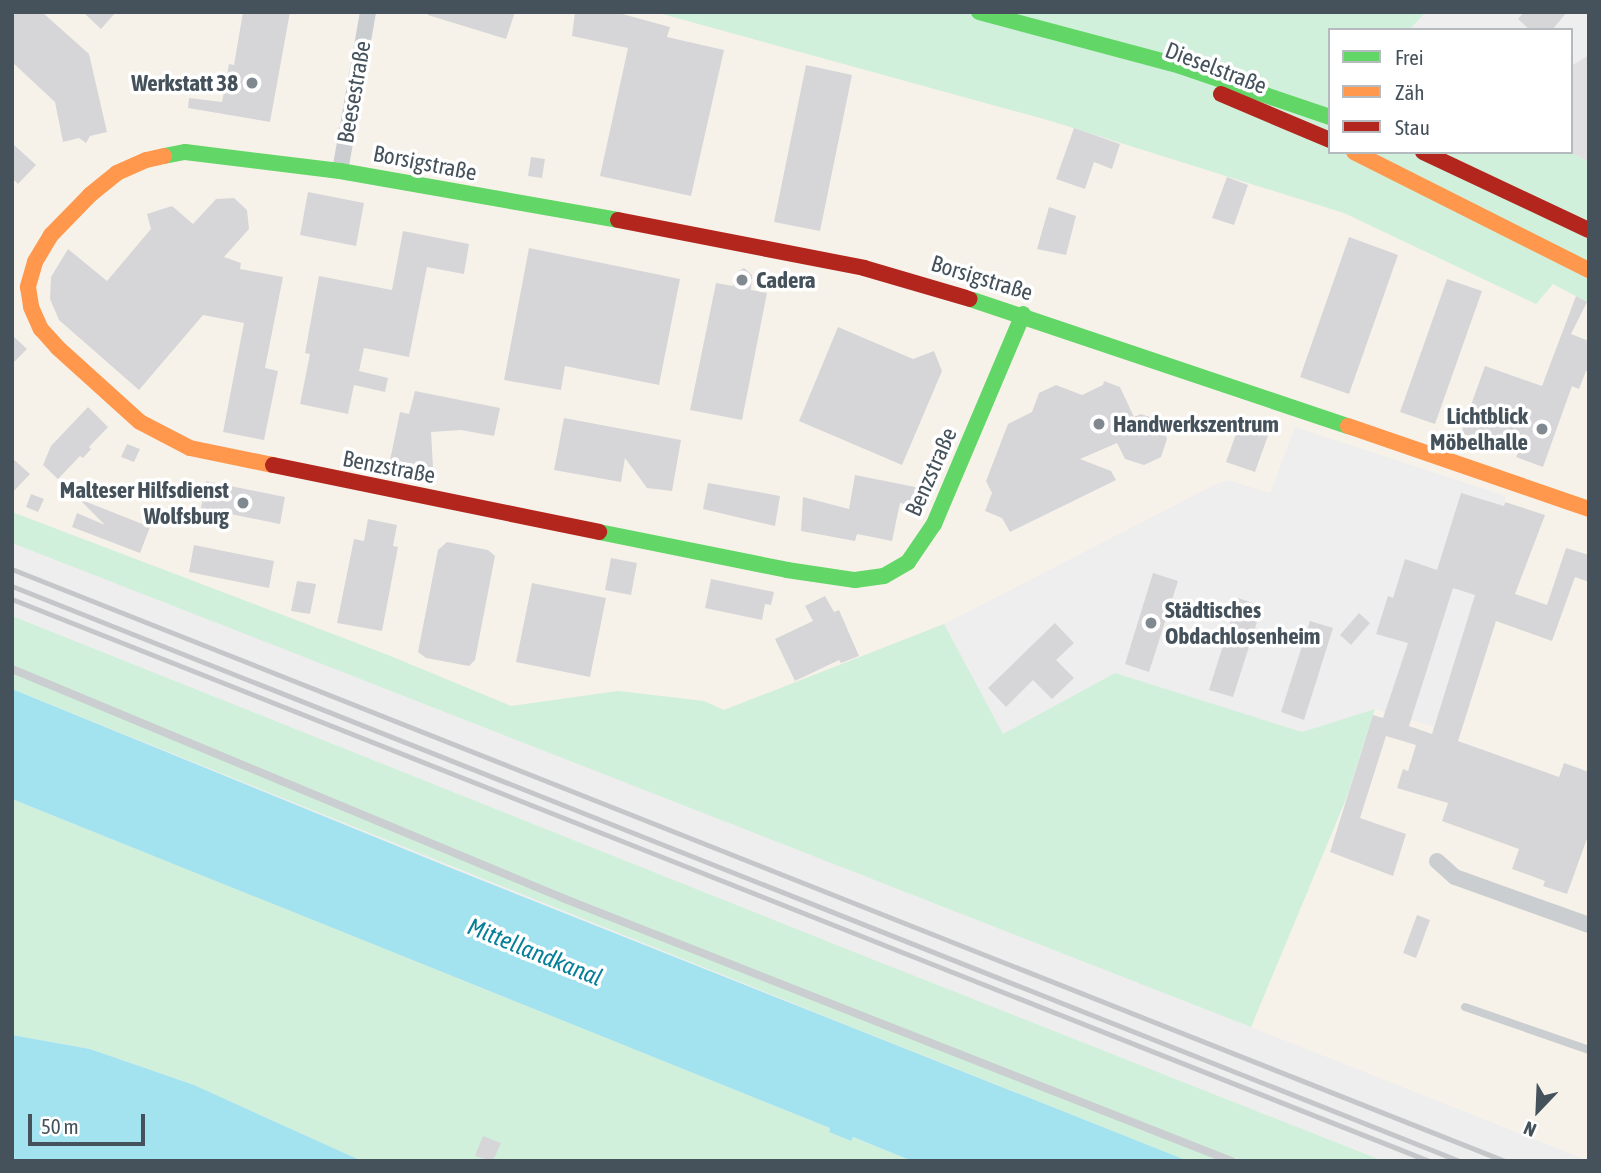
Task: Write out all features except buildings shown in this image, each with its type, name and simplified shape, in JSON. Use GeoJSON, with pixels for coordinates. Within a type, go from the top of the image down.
{"type":"FeatureCollection","features":[{"type":"Feature","properties":{"kind":"street","name":"Beesestraße"},"geometry":{"type":"LineString","coordinates":[[340,171],[368,12]]}},
{"type":"Feature","properties":{"kind":"street","name":"Dieselstraße"},"geometry":{"type":"LineString","coordinates":[[979,12],[1180,66],[1328,116]]}},
{"type":"Feature","properties":{"kind":"street","name":"Dieselstraße"},"geometry":{"type":"LineString","coordinates":[[1085,41],[1273,114],[1328,139]]}},
{"type":"Feature","properties":{"kind":"street","name":"Benzstraße"},"geometry":{"type":"LineString","coordinates":[[340,171],[185,152],[146,160],[117,173],[90,195],[51,235],[35,262],[29,287],[31,307],[41,329],[58,348],[140,422],[190,448],[787,570],[855,580],[877,578],[898,570],[922,545],[1023,314]]}},
{"type":"Feature","properties":{"kind":"street"},"geometry":{"type":"LineString","coordinates":[[1358,154],[1589,270]]}},
{"type":"Feature","properties":{"kind":"street"},"geometry":{"type":"LineString","coordinates":[[1427,154],[1589,230]]}},
{"type":"Feature","properties":{"kind":"street","name":"Borsigstraße"},"geometry":{"type":"LineString","coordinates":[[340,171],[785,251],[864,268],[1023,314],[1589,509]]}},
{"type":"Feature","properties":{"kind":"street"},"geometry":{"type":"LineString","coordinates":[[1437,861],[1455,877],[1589,925]]}},
{"type":"Feature","properties":{"kind":"lane"},"geometry":{"type":"LineString","coordinates":[[12,669],[565,899],[1231,1161]]}},
{"type":"Feature","properties":{"kind":"lane"},"geometry":{"type":"LineString","coordinates":[[1465,1007],[1588,1048]]}},
{"type":"Feature","properties":{"kind":"shaded area"},"geometry":{"type":"Polygon","coordinates":[[[12,12],[655,12],[1051,121],[1344,213],[1536,304],[1553,284],[1589,303],[1589,1161],[1251,1027],[1346,799],[1375,709],[1434,727],[1506,496],[1295,427],[1270,493],[1228,480],[1216,484],[944,624],[724,710],[704,701],[618,691],[511,706],[388,655],[12,512],[12,12]]]}},
{"type":"Feature","properties":{"kind":"shaded area"},"geometry":{"type":"Polygon","coordinates":[[[1589,55],[1589,162],[1573,154],[1573,65],[1589,55]]]}},
{"type":"Feature","properties":{"kind":"green space"},"geometry":{"type":"Polygon","coordinates":[[[655,12],[1426,12],[1411,28],[1328,28],[1328,154],[1573,154],[1589,162],[1589,303],[1553,284],[1536,304],[1344,213],[1051,121],[655,12]]]}},
{"type":"Feature","properties":{"kind":"green space"},"geometry":{"type":"Polygon","coordinates":[[[12,512],[388,655],[511,706],[618,691],[704,701],[724,710],[944,624],[1003,734],[1115,673],[1302,732],[1375,709],[1346,799],[1251,1027],[12,543],[12,512]]]}},
{"type":"Feature","properties":{"kind":"green space"},"geometry":{"type":"Polygon","coordinates":[[[12,616],[1383,1161],[1188,1161],[12,689],[12,616]]]}},
{"type":"Feature","properties":{"kind":"green space"},"geometry":{"type":"Polygon","coordinates":[[[12,799],[830,1128],[829,1132],[850,1141],[852,1137],[912,1161],[362,1161],[194,1085],[90,1049],[12,1035],[12,799]]]}},
{"type":"Feature","properties":{"kind":"water","name":"Mittellandkanal"},"geometry":{"type":"Polygon","coordinates":[[[12,689],[451,868],[1188,1161],[912,1161],[853,1137],[851,1141],[829,1132],[830,1128],[12,799],[12,689]]]}},
{"type":"Feature","properties":{"kind":"water"},"geometry":{"type":"Polygon","coordinates":[[[12,1035],[90,1049],[194,1085],[362,1161],[12,1161],[12,1035]]]}},
{"type":"Feature","properties":{"kind":"railway"},"geometry":{"type":"LineString","coordinates":[[12,569],[1505,1161]]}},
{"type":"Feature","properties":{"kind":"railway"},"geometry":{"type":"LineString","coordinates":[[12,586],[1460,1161]]}},
{"type":"Feature","properties":{"kind":"railway"},"geometry":{"type":"LineString","coordinates":[[12,599],[1429,1161]]}},
{"type":"Feature","properties":{"kind":"traffic: fast"},"geometry":{"type":"LineString","coordinates":[[979,12],[1180,66],[1328,116]]}},
{"type":"Feature","properties":{"kind":"traffic: fast"},"geometry":{"type":"LineString","coordinates":[[164,156],[185,152],[340,171],[618,220]]}},
{"type":"Feature","properties":{"kind":"traffic: fast"},"geometry":{"type":"LineString","coordinates":[[970,299],[1348,426]]}},
{"type":"Feature","properties":{"kind":"traffic: fast"},"geometry":{"type":"LineString","coordinates":[[599,532],[787,570],[855,580],[884,576],[908,562],[934,524],[1023,314]]}},
{"type":"Feature","properties":{"kind":"traffic: slow"},"geometry":{"type":"LineString","coordinates":[[1358,154],[1589,270]]}},
{"type":"Feature","properties":{"kind":"traffic: slow"},"geometry":{"type":"LineString","coordinates":[[164,156],[146,160],[117,173],[90,195],[51,235],[35,262],[28,287],[31,307],[41,329],[58,348],[140,422],[190,448],[273,465]]}},
{"type":"Feature","properties":{"kind":"traffic: slow"},"geometry":{"type":"LineString","coordinates":[[1348,426],[1589,509]]}},
{"type":"Feature","properties":{"kind":"traffic: jam"},"geometry":{"type":"LineString","coordinates":[[1221,94],[1328,139]]}},
{"type":"Feature","properties":{"kind":"traffic: jam"},"geometry":{"type":"LineString","coordinates":[[1427,154],[1589,230]]}},
{"type":"Feature","properties":{"kind":"traffic: jam"},"geometry":{"type":"LineString","coordinates":[[618,220],[864,268],[970,299]]}},
{"type":"Feature","properties":{"kind":"traffic: jam"},"geometry":{"type":"LineString","coordinates":[[273,465],[599,532]]}},
{"type":"Feature","properties":{"kind":"place","name":"Werkstatt 38"},"geometry":{"type":"Point","coordinates":[252,83]}},
{"type":"Feature","properties":{"kind":"place","name":"Cadera"},"geometry":{"type":"Point","coordinates":[742,280]}},
{"type":"Feature","properties":{"kind":"place","name":"Handwerkszentrum"},"geometry":{"type":"Point","coordinates":[1099,424]}},
{"type":"Feature","properties":{"kind":"place","name":"Lichtblick Möbelhalle"},"geometry":{"type":"Point","coordinates":[1542,429]}},
{"type":"Feature","properties":{"kind":"place","name":"Malteser Hilfsdienst Wolfsburg"},"geometry":{"type":"Point","coordinates":[243,503]}},
{"type":"Feature","properties":{"kind":"place","name":"Städtisches Obdachlosenheim"},"geometry":{"type":"Point","coordinates":[1151,623]}}]}
